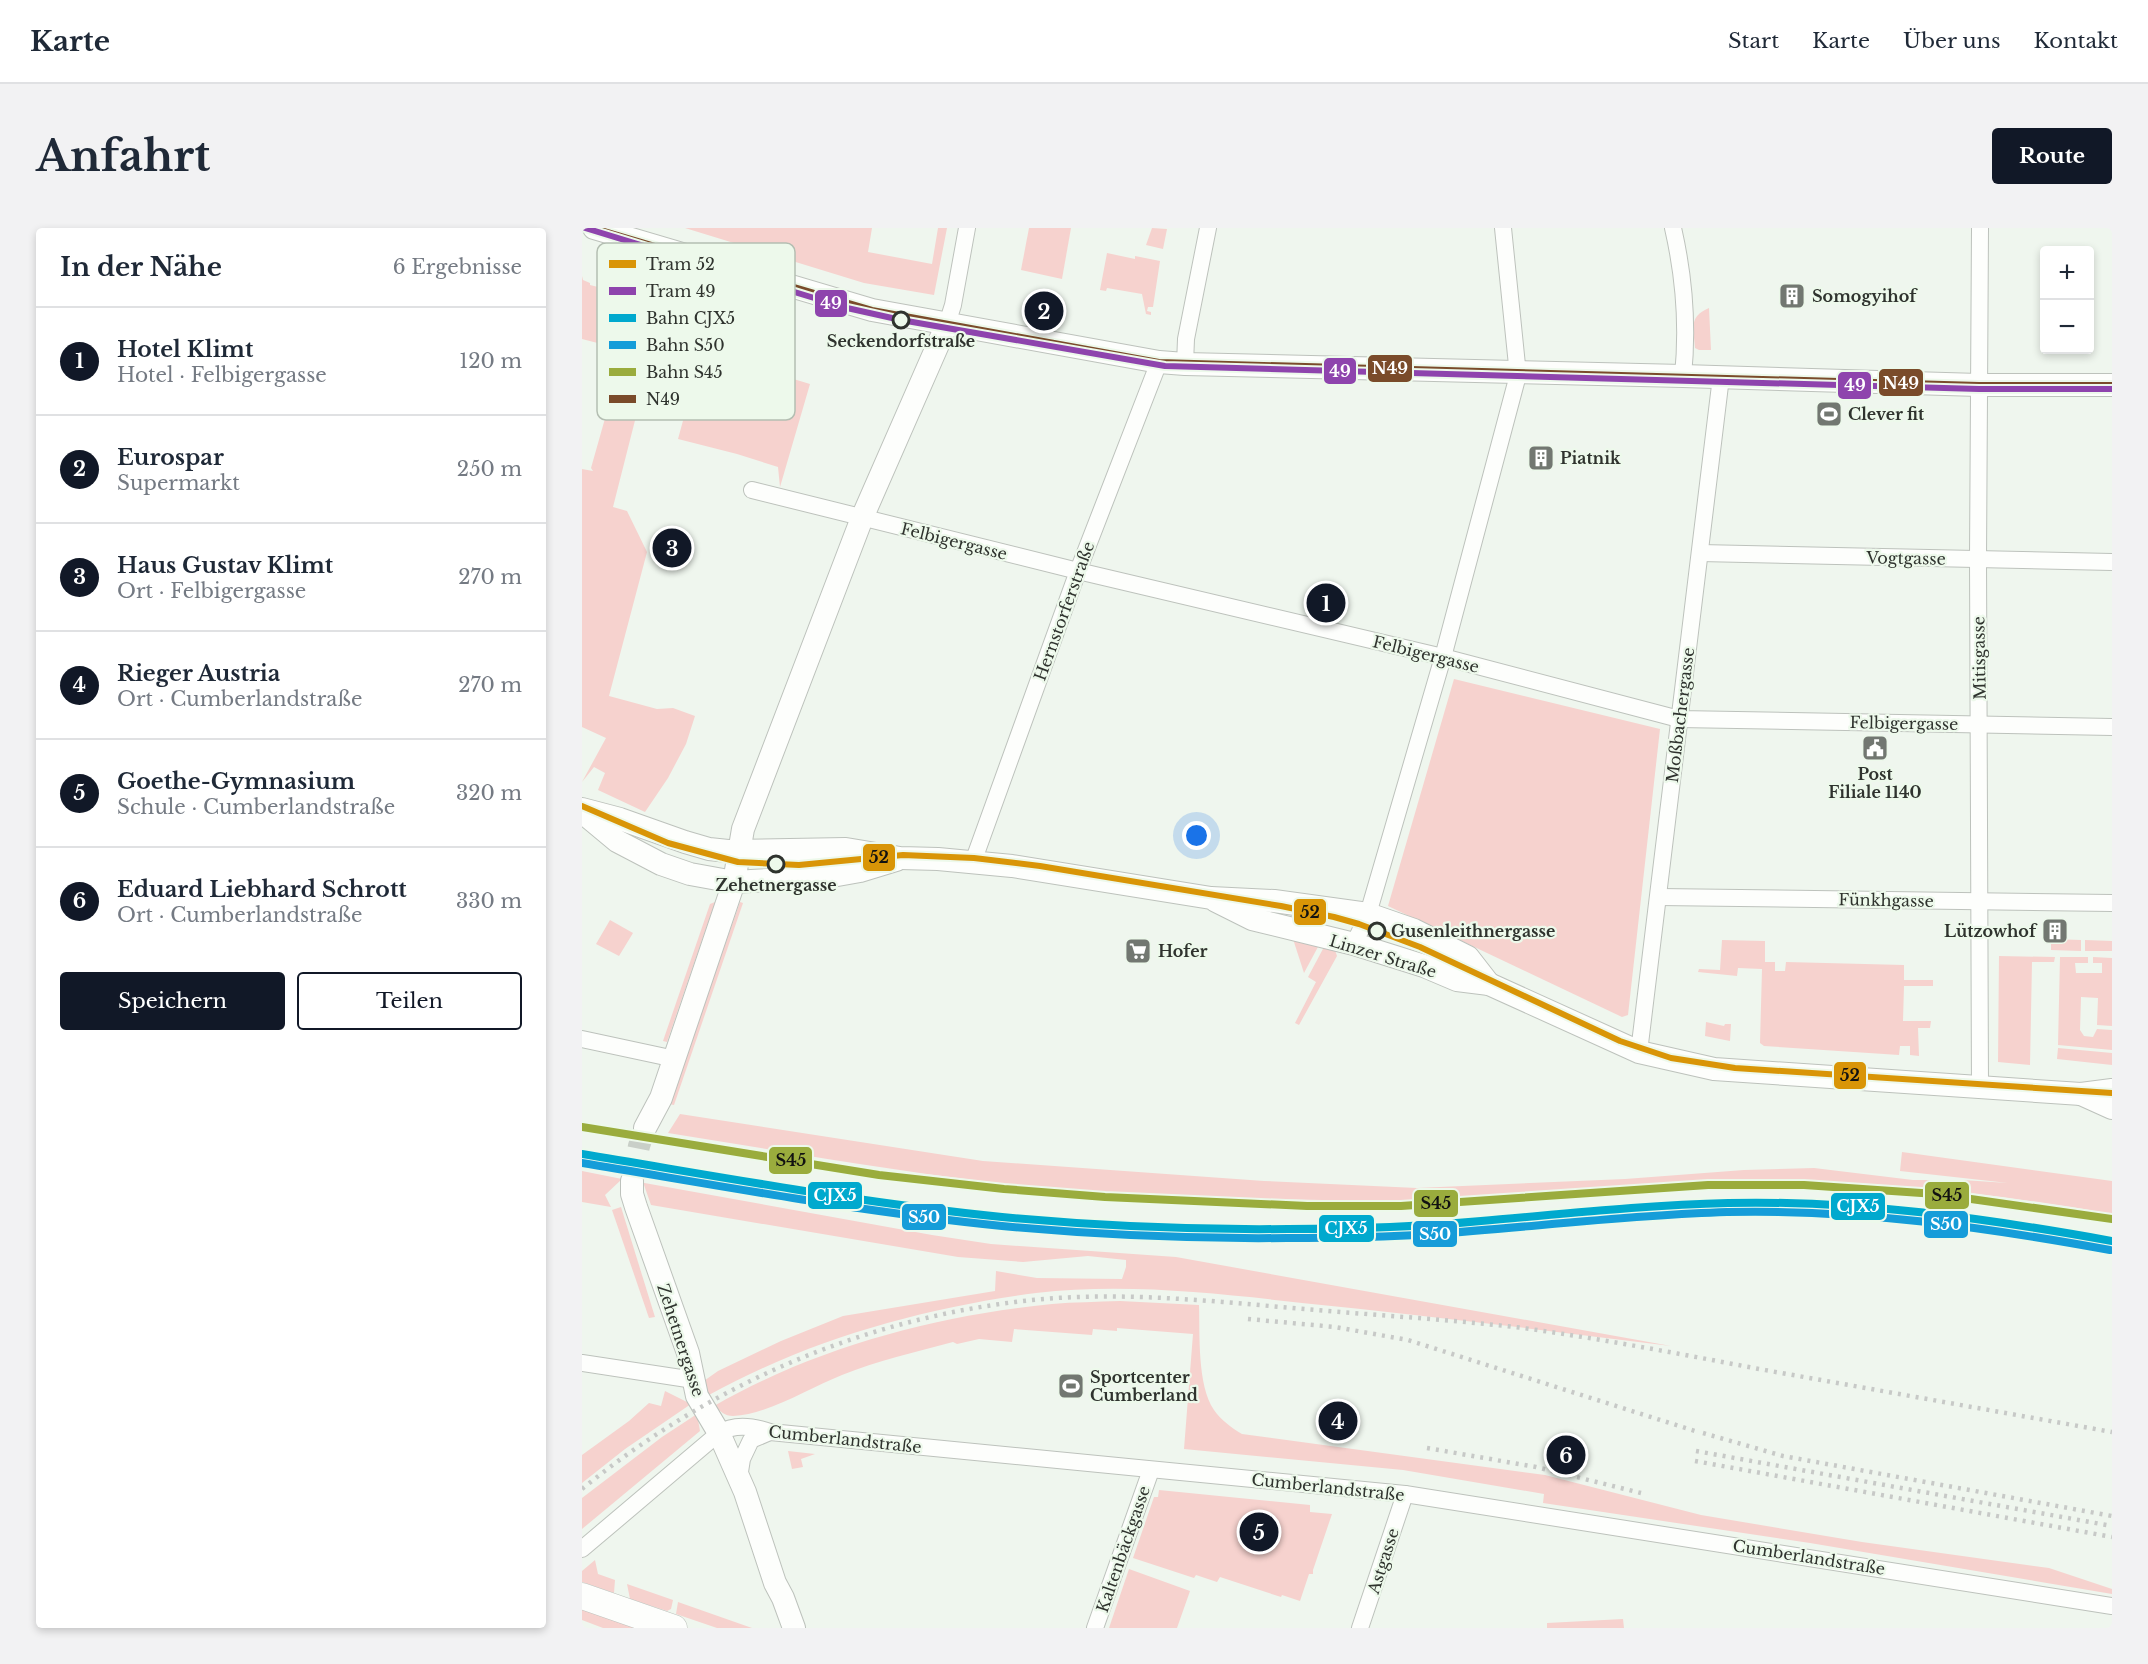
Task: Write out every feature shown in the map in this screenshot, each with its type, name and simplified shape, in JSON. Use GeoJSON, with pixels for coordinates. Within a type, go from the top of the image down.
{"type":"FeatureCollection","features":[{"type":"Feature","properties":{"kind":"main road"},"geometry":{"type":"LineString","coordinates":[[594,228],[622,232],[656,243]]}},
{"type":"Feature","properties":{"kind":"main road"},"geometry":{"type":"LineString","coordinates":[[795,288],[843,303],[946,324],[1158,362],[1185,364],[1979,385],[2112,385]]}},
{"type":"Feature","properties":{"kind":"main road"},"geometry":{"type":"LineString","coordinates":[[645,1128],[658,1105],[675,1059],[734,882],[743,828],[862,518],[946,324]]}},
{"type":"Feature","properties":{"kind":"main road","name":"Linzer Straße"},"geometry":{"type":"LineString","coordinates":[[582,811],[620,819],[709,849],[740,851],[846,849],[900,858],[1012,866],[1211,898],[1274,901],[1368,914],[1414,930],[1468,957],[1489,984]]}},
{"type":"Feature","properties":{"kind":"main road","name":"Linzer Straße"},"geometry":{"type":"LineString","coordinates":[[582,811],[617,841],[661,864],[690,874],[734,882],[832,876],[860,871],[900,858]]}},
{"type":"Feature","properties":{"kind":"main road","name":"Linzer Straße"},"geometry":{"type":"LineString","coordinates":[[1211,898],[1252,920],[1354,944],[1414,963],[1457,980],[1489,984],[1604,1038],[1640,1052],[1714,1069],[2081,1094],[2112,1090]]}},
{"type":"Feature","properties":{"kind":"main road","name":"Linzer Straße"},"geometry":{"type":"LineString","coordinates":[[2081,1094],[2112,1108]]}},
{"type":"Feature","properties":{"kind":"main road","name":"Zehetnergasse"},"geometry":{"type":"LineString","coordinates":[[632,1181],[632,1194],[636,1207],[688,1353],[697,1396],[740,1478],[775,1583],[794,1628]]}},
{"type":"Feature","properties":{"kind":"main road"},"geometry":{"type":"LineString","coordinates":[[582,1596],[674,1628]]}},
{"type":"Feature","properties":{"kind":"street"},"geometry":{"type":"LineString","coordinates":[[946,324],[953,305],[967,228]]}},
{"type":"Feature","properties":{"kind":"street"},"geometry":{"type":"LineString","coordinates":[[1185,364],[1186,339],[1208,228]]}},
{"type":"Feature","properties":{"kind":"street"},"geometry":{"type":"LineString","coordinates":[[1354,944],[1368,914],[1443,657],[1518,372],[1503,228]]}},
{"type":"Feature","properties":{"kind":"street"},"geometry":{"type":"LineString","coordinates":[[1673,228],[1682,273],[1685,348],[1683,376]]}},
{"type":"Feature","properties":{"kind":"street","name":"Mitisgasse"},"geometry":{"type":"LineString","coordinates":[[1980,228],[1978,560],[1980,1088]]}},
{"type":"Feature","properties":{"kind":"street","name":"Hernstorferstraße"},"geometry":{"type":"LineString","coordinates":[[973,862],[1078,571],[1158,362]]}},
{"type":"Feature","properties":{"kind":"street","name":"Moßbachergasse"},"geometry":{"type":"LineString","coordinates":[[1640,1052],[1721,377]]}},
{"type":"Feature","properties":{"kind":"street","name":"Felbigergasse"},"geometry":{"type":"LineString","coordinates":[[752,490],[1078,571],[1443,657],[1679,719],[2112,727]]}},
{"type":"Feature","properties":{"kind":"street","name":"Vogtgasse"},"geometry":{"type":"LineString","coordinates":[[1700,553],[2112,562]]}},
{"type":"Feature","properties":{"kind":"street","name":"Fünkhgasse"},"geometry":{"type":"LineString","coordinates":[[1659,897],[2112,903]]}},
{"type":"Feature","properties":{"kind":"street"},"geometry":{"type":"LineString","coordinates":[[582,1039],[675,1059]]}},
{"type":"Feature","properties":{"kind":"street"},"geometry":{"type":"LineString","coordinates":[[582,1363],[694,1380]]}},
{"type":"Feature","properties":{"kind":"street","name":"Cumberlandstraße"},"geometry":{"type":"LineString","coordinates":[[582,1549],[718,1434],[732,1427],[741,1426],[770,1432],[1405,1494],[2112,1606]]}},
{"type":"Feature","properties":{"kind":"street"},"geometry":{"type":"LineString","coordinates":[[740,1478],[742,1459],[751,1440],[770,1432]]}},
{"type":"Feature","properties":{"kind":"street","name":"Kaltenbäckgasse"},"geometry":{"type":"LineString","coordinates":[[1095,1628],[1151,1470]]}},
{"type":"Feature","properties":{"kind":"street","name":"Astgasse"},"geometry":{"type":"LineString","coordinates":[[1360,1628],[1405,1494]]}},
{"type":"Feature","properties":{"kind":"shaded area"},"geometry":{"type":"Polygon","coordinates":[[[685,228],[872,228],[868,252],[932,264],[938,228],[947,228],[934,295],[864,283],[795,262],[795,243],[734,243],[685,228]]]}},
{"type":"Feature","properties":{"kind":"shaded area"},"geometry":{"type":"Polygon","coordinates":[[[1029,228],[1071,228],[1062,279],[1021,270],[1029,228]]]}},
{"type":"Feature","properties":{"kind":"shaded area"},"geometry":{"type":"Polygon","coordinates":[[[1152,228],[1167,229],[1163,249],[1146,245],[1152,228]]]}},
{"type":"Feature","properties":{"kind":"shaded area"},"geometry":{"type":"Polygon","coordinates":[[[1107,253],[1160,261],[1153,307],[1148,307],[1147,311],[1151,312],[1151,315],[1146,314],[1142,294],[1107,288],[1106,291],[1100,290],[1107,253]]]}},
{"type":"Feature","properties":{"kind":"shaded area"},"geometry":{"type":"Polygon","coordinates":[[[582,276],[583,280],[597,287],[597,343],[582,339],[582,276]]]}},
{"type":"Feature","properties":{"kind":"shaded area"},"geometry":{"type":"Polygon","coordinates":[[[1709,308],[1711,350],[1699,350],[1695,348],[1693,329],[1695,319],[1702,311],[1709,308]]]}},
{"type":"Feature","properties":{"kind":"shaded area"},"geometry":{"type":"Polygon","coordinates":[[[795,380],[810,384],[780,487],[778,467],[678,439],[683,420],[795,420],[795,380]]]}},
{"type":"Feature","properties":{"kind":"shaded area"},"geometry":{"type":"Polygon","coordinates":[[[605,420],[635,420],[613,507],[627,511],[647,552],[609,696],[657,709],[673,708],[695,716],[686,744],[668,778],[645,812],[598,790],[605,773],[594,767],[582,782],[606,738],[582,727],[582,469],[593,471],[591,468],[605,420]]]}},
{"type":"Feature","properties":{"kind":"shaded area"},"geometry":{"type":"Polygon","coordinates":[[[1454,679],[1660,729],[1628,1015],[1622,1017],[1388,906],[1454,679]]]}},
{"type":"Feature","properties":{"kind":"shaded area"},"geometry":{"type":"Polygon","coordinates":[[[715,902],[667,1042],[663,1041],[710,904],[715,902]]]}},
{"type":"Feature","properties":{"kind":"shaded area"},"geometry":{"type":"Polygon","coordinates":[[[740,902],[743,903],[674,1105],[669,1104],[740,902]]]}},
{"type":"Feature","properties":{"kind":"shaded area"},"geometry":{"type":"Polygon","coordinates":[[[610,920],[633,933],[619,956],[596,944],[610,920]]]}},
{"type":"Feature","properties":{"kind":"shaded area"},"geometry":{"type":"Polygon","coordinates":[[[1293,939],[1319,945],[1304,973],[1293,939]]]}},
{"type":"Feature","properties":{"kind":"shaded area"},"geometry":{"type":"Polygon","coordinates":[[[2051,939],[2081,940],[2081,951],[2051,950],[2051,939]]]}},
{"type":"Feature","properties":{"kind":"shaded area"},"geometry":{"type":"Polygon","coordinates":[[[1722,940],[1765,941],[1765,962],[1775,962],[1775,971],[1785,971],[1786,962],[1904,965],[1904,980],[1933,980],[1933,986],[1904,986],[1903,1021],[1931,1021],[1930,1028],[1918,1028],[1919,1056],[1910,1055],[1910,1046],[1900,1046],[1899,1055],[1764,1046],[1760,1043],[1762,969],[1738,968],[1737,976],[1698,972],[1699,969],[1720,970],[1722,940]]]}},
{"type":"Feature","properties":{"kind":"shaded area"},"geometry":{"type":"Polygon","coordinates":[[[2085,940],[2112,941],[2112,951],[2085,951],[2085,940]]]}},
{"type":"Feature","properties":{"kind":"shaded area"},"geometry":{"type":"Polygon","coordinates":[[[1324,947],[1335,950],[1337,956],[1299,1025],[1295,1023],[1316,982],[1308,977],[1324,947]]]}},
{"type":"Feature","properties":{"kind":"shaded area"},"geometry":{"type":"Polygon","coordinates":[[[1999,956],[2055,957],[2054,962],[2032,962],[2030,1065],[1998,1062],[1999,956]]]}},
{"type":"Feature","properties":{"kind":"shaded area"},"geometry":{"type":"Polygon","coordinates":[[[2060,957],[2088,957],[2088,963],[2075,963],[2076,973],[2102,973],[2102,963],[2093,963],[2093,957],[2112,958],[2112,1026],[2097,1025],[2098,998],[2081,997],[2080,1030],[2084,1036],[2093,1037],[2097,1029],[2112,1030],[2112,1050],[2058,1045],[2060,957]]]}},
{"type":"Feature","properties":{"kind":"shaded area"},"geometry":{"type":"Polygon","coordinates":[[[1706,1022],[1724,1026],[1731,1024],[1730,1041],[1705,1036],[1706,1022]]]}},
{"type":"Feature","properties":{"kind":"shaded area"},"geometry":{"type":"Polygon","coordinates":[[[2058,1048],[2112,1053],[2112,1065],[2057,1059],[2058,1048]]]}},
{"type":"Feature","properties":{"kind":"shaded area"},"geometry":{"type":"Polygon","coordinates":[[[680,1114],[983,1161],[1264,1181],[1417,1188],[1814,1168],[1913,1180],[2008,1183],[1900,1171],[1902,1152],[2112,1181],[2112,1214],[1960,1192],[1808,1181],[1697,1181],[1454,1201],[1192,1197],[1050,1188],[954,1178],[668,1133],[680,1114]]]}},
{"type":"Feature","properties":{"kind":"shaded area"},"geometry":{"type":"Polygon","coordinates":[[[582,1171],[622,1179],[605,1195],[611,1207],[582,1202],[582,1171]]]}},
{"type":"Feature","properties":{"kind":"shaded area"},"geometry":{"type":"Polygon","coordinates":[[[639,1182],[991,1244],[1176,1257],[1671,1346],[1236,1296],[1169,1290],[1069,1290],[993,1299],[908,1317],[867,1329],[785,1358],[707,1396],[701,1383],[718,1371],[781,1341],[843,1316],[995,1291],[996,1271],[1037,1278],[1122,1279],[1126,1260],[1088,1256],[1023,1262],[958,1257],[651,1205],[644,1185],[639,1182]]]}},
{"type":"Feature","properties":{"kind":"shaded area"},"geometry":{"type":"Polygon","coordinates":[[[621,1207],[655,1317],[649,1318],[612,1210],[621,1207]]]}},
{"type":"Feature","properties":{"kind":"shaded area"},"geometry":{"type":"Polygon","coordinates":[[[1120,1301],[1199,1305],[1200,1359],[1209,1400],[1220,1417],[1242,1434],[1545,1475],[1701,1515],[1862,1542],[2049,1568],[2112,1589],[2112,1594],[1810,1543],[1543,1503],[1544,1494],[1403,1470],[1184,1449],[1193,1334],[1117,1328],[1117,1331],[1093,1329],[1092,1335],[1014,1329],[1012,1342],[979,1339],[957,1344],[953,1342],[910,1353],[829,1380],[761,1411],[733,1416],[723,1413],[714,1406],[794,1367],[877,1337],[1008,1309],[1060,1303],[1120,1301]]]}},
{"type":"Feature","properties":{"kind":"shaded area"},"geometry":{"type":"Polygon","coordinates":[[[665,1391],[691,1404],[625,1449],[582,1483],[582,1455],[629,1421],[649,1403],[661,1406],[665,1391]]]}},
{"type":"Feature","properties":{"kind":"shaded area"},"geometry":{"type":"Polygon","coordinates":[[[697,1414],[700,1431],[582,1529],[582,1498],[662,1437],[697,1414]]]}},
{"type":"Feature","properties":{"kind":"shaded area"},"geometry":{"type":"Polygon","coordinates":[[[788,1451],[815,1454],[801,1459],[803,1467],[792,1469],[788,1451]]]}},
{"type":"Feature","properties":{"kind":"shaded area"},"geometry":{"type":"Polygon","coordinates":[[[1159,1490],[1310,1505],[1310,1512],[1332,1514],[1313,1574],[1309,1574],[1300,1601],[1220,1577],[1217,1582],[1196,1575],[1194,1578],[1133,1558],[1154,1497],[1158,1497],[1159,1490]]]}},
{"type":"Feature","properties":{"kind":"shaded area"},"geometry":{"type":"Polygon","coordinates":[[[595,1560],[598,1574],[615,1580],[614,1593],[582,1582],[582,1571],[595,1560]]]}},
{"type":"Feature","properties":{"kind":"shaded area"},"geometry":{"type":"Polygon","coordinates":[[[1129,1569],[1190,1591],[1177,1628],[1109,1628],[1129,1569]]]}},
{"type":"Feature","properties":{"kind":"shaded area"},"geometry":{"type":"Polygon","coordinates":[[[627,1584],[673,1600],[671,1609],[667,1611],[630,1599],[627,1584]]]}},
{"type":"Feature","properties":{"kind":"shaded area"},"geometry":{"type":"Polygon","coordinates":[[[678,1602],[752,1628],[717,1628],[676,1614],[678,1602]]]}},
{"type":"Feature","properties":{"kind":"shaded area"},"geometry":{"type":"Polygon","coordinates":[[[582,1608],[636,1628],[603,1628],[582,1620],[582,1608]]]}},
{"type":"Feature","properties":{"kind":"shaded area"},"geometry":{"type":"Polygon","coordinates":[[[1623,1619],[1624,1628],[1547,1628],[1547,1623],[1623,1619]]]}},
{"type":"Feature","properties":{"kind":"tunnel"},"geometry":{"type":"LineString","coordinates":[[632,1181],[645,1128]]}},
{"type":"Feature","properties":{"kind":"railway"},"geometry":{"type":"LineString","coordinates":[[582,1489],[630,1452],[680,1420],[732,1390],[785,1365],[841,1343],[897,1325],[956,1312],[1053,1298],[1166,1298],[1523,1328],[1641,1347],[2112,1432]]}},
{"type":"Feature","properties":{"kind":"railway"},"geometry":{"type":"LineString","coordinates":[[1248,1319],[1335,1327],[1408,1340],[1695,1431]]}},
{"type":"Feature","properties":{"kind":"railway"},"geometry":{"type":"LineString","coordinates":[[1703,1433],[1783,1456],[2112,1516]]}},
{"type":"Feature","properties":{"kind":"railway"},"geometry":{"type":"LineString","coordinates":[[1427,1448],[1536,1467],[1641,1493]]}},
{"type":"Feature","properties":{"kind":"railway"},"geometry":{"type":"LineString","coordinates":[[1696,1451],[2112,1526]]}},
{"type":"Feature","properties":{"kind":"railway"},"geometry":{"type":"LineString","coordinates":[[1695,1461],[2112,1537]]}},
{"type":"Feature","properties":{"kind":"tram line","name":"49"},"geometry":{"type":"LineString","coordinates":[[585,228],[634,243]]}},
{"type":"Feature","properties":{"kind":"tram line","name":"49"},"geometry":{"type":"LineString","coordinates":[[795,292],[847,308],[901,320],[1165,366],[1979,389],[2112,389]]}},
{"type":"Feature","properties":{"kind":"tram line","name":"52"},"geometry":{"type":"LineString","coordinates":[[582,806],[668,843],[738,862],[799,865],[903,855],[974,858],[1040,866],[1334,917],[1420,947],[1620,1041],[1671,1058],[1735,1068],[2112,1093]]}},
{"type":"Feature","properties":{"kind":"rail line","name":"S45"},"geometry":{"type":"LineString","coordinates":[[582,1127],[879,1175],[1004,1189],[1105,1197],[1307,1206],[1401,1206],[1708,1185],[1804,1185],[1936,1194],[2112,1219]]}},
{"type":"Feature","properties":{"kind":"rail line","name":"CJX5"},"geometry":{"type":"LineString","coordinates":[[582,1154],[897,1204],[1002,1217],[1109,1225],[1337,1229],[1457,1223],[1666,1206],[1776,1203],[1825,1204],[1921,1212],[2112,1241]]}},
{"type":"Feature","properties":{"kind":"rail line","name":"S50"},"geometry":{"type":"LineString","coordinates":[[582,1163],[897,1213],[1002,1226],[1109,1234],[1216,1238],[1379,1237],[1654,1216],[1775,1212],[1824,1213],[1920,1221],[2110,1250]]}},
{"type":"Feature","properties":{"kind":"transit line","name":"N49"},"geometry":{"type":"LineString","coordinates":[[594,228],[645,243]]}},
{"type":"Feature","properties":{"kind":"transit line","name":"N49"},"geometry":{"type":"LineString","coordinates":[[795,287],[872,310],[1159,362],[1979,385],[2112,385]]}},
{"type":"Feature","properties":{"kind":"place","name":"Somogyihof"},"geometry":{"type":"Point","coordinates":[1792,296]}},
{"type":"Feature","properties":{"kind":"place","name":"Eurospar"},"geometry":{"type":"Point","coordinates":[1044,311]}},
{"type":"Feature","properties":{"kind":"place","name":"Seckendorfstraße"},"geometry":{"type":"Point","coordinates":[901,320]}},
{"type":"Feature","properties":{"kind":"place","name":"Clever fit"},"geometry":{"type":"Point","coordinates":[1829,414]}},
{"type":"Feature","properties":{"kind":"place","name":"Piatnik"},"geometry":{"type":"Point","coordinates":[1541,458]}},
{"type":"Feature","properties":{"kind":"place","name":"Haus Gustav Klimt"},"geometry":{"type":"Point","coordinates":[672,548]}},
{"type":"Feature","properties":{"kind":"place","name":"Hotel Klimt"},"geometry":{"type":"Point","coordinates":[1326,603]}},
{"type":"Feature","properties":{"kind":"place","name":"Post Filiale 1140"},"geometry":{"type":"Point","coordinates":[1875,748]}},
{"type":"Feature","properties":{"kind":"place","name":"Zehetnergasse"},"geometry":{"type":"Point","coordinates":[776,864]}},
{"type":"Feature","properties":{"kind":"place","name":"Gusenleithnergasse"},"geometry":{"type":"Point","coordinates":[1377,931]}},
{"type":"Feature","properties":{"kind":"place","name":"Lützowhof"},"geometry":{"type":"Point","coordinates":[2055,931]}},
{"type":"Feature","properties":{"kind":"place","name":"Hofer"},"geometry":{"type":"Point","coordinates":[1138,951]}},
{"type":"Feature","properties":{"kind":"place","name":"Sportcenter Cumberland"},"geometry":{"type":"Point","coordinates":[1071,1386]}},
{"type":"Feature","properties":{"kind":"place","name":"Rieger Austria"},"geometry":{"type":"Point","coordinates":[1338,1421]}},
{"type":"Feature","properties":{"kind":"place","name":"Eduard Liebhard Schrott"},"geometry":{"type":"Point","coordinates":[1566,1455]}},
{"type":"Feature","properties":{"kind":"place","name":"Goethe-Gymnasium"},"geometry":{"type":"Point","coordinates":[1259,1532]}}]}
